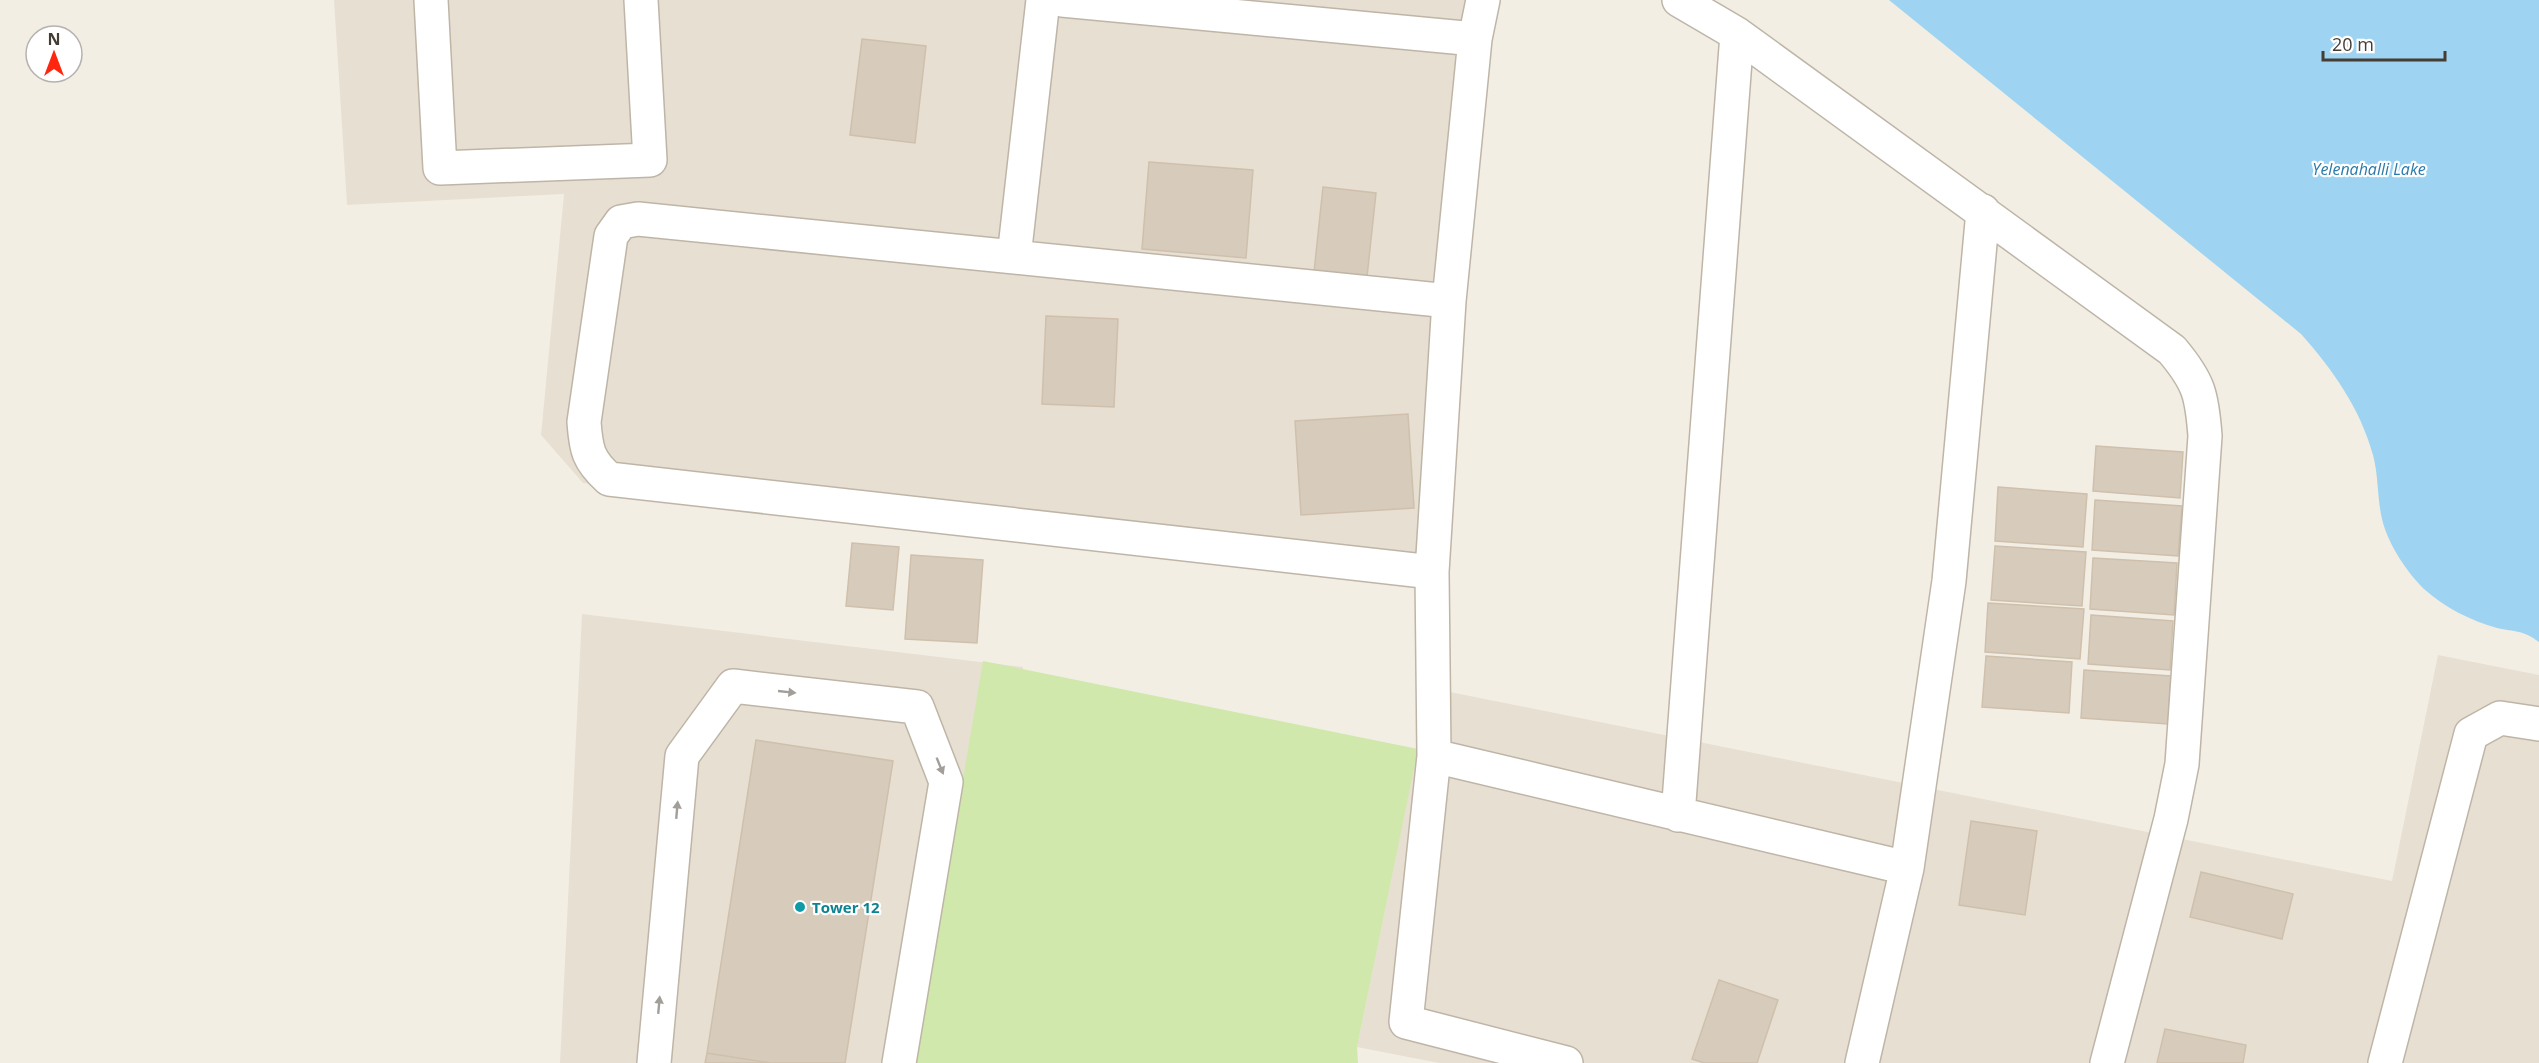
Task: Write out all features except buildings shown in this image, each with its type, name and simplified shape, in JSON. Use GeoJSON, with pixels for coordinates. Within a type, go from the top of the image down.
{"type":"FeatureCollection","features":[{"type":"Feature","properties":{"kind":"street"},"geometry":{"type":"LineString","coordinates":[[431,0],[440,168],[650,160],[641,0]]}},
{"type":"Feature","properties":{"kind":"street"},"geometry":{"type":"LineString","coordinates":[[1014,257],[1043,0]]}},
{"type":"Feature","properties":{"kind":"street"},"geometry":{"type":"LineString","coordinates":[[1062,0],[1474,39]]}},
{"type":"Feature","properties":{"kind":"street"},"geometry":{"type":"LineString","coordinates":[[1483,0],[1474,39],[1449,301],[1432,572],[1434,756],[1406,1022],[1566,1063]]}},
{"type":"Feature","properties":{"kind":"street"},"geometry":{"type":"LineString","coordinates":[[1679,0],[1737,34],[1983,212],[2172,350],[2193,374],[2203,403],[2205,436],[2182,764],[2171,819],[2108,1063]]}},
{"type":"Feature","properties":{"kind":"street"},"geometry":{"type":"LineString","coordinates":[[1678,815],[1737,34]]}},
{"type":"Feature","properties":{"kind":"street"},"geometry":{"type":"LineString","coordinates":[[1862,1063],[1907,868],[1949,581],[1983,212]]}},
{"type":"Feature","properties":{"kind":"street"},"geometry":{"type":"LineString","coordinates":[[1432,572],[609,479],[593,464],[586,446],[584,422],[611,236],[621,222],[638,219],[1449,301]]}},
{"type":"Feature","properties":{"kind":"street"},"geometry":{"type":"LineString","coordinates":[[654,1063],[681,756],[733,686],[916,707],[946,782],[899,1063]]}},
{"type":"Feature","properties":{"kind":"street"},"geometry":{"type":"LineString","coordinates":[[2385,1063],[2471,734],[2500,717],[2539,723]]}},
{"type":"Feature","properties":{"kind":"street"},"geometry":{"type":"LineString","coordinates":[[1434,756],[1907,868]]}},
{"type":"Feature","properties":{"kind":"shaded area"},"geometry":{"type":"Polygon","coordinates":[[[334,0],[1496,0],[1440,567],[583,483],[541,435],[564,194],[347,205],[334,0]]]}},
{"type":"Feature","properties":{"kind":"shaded area"},"geometry":{"type":"Polygon","coordinates":[[[582,614],[1023,667],[972,1063],[560,1063],[582,614]]]}},
{"type":"Feature","properties":{"kind":"shaded area"},"geometry":{"type":"Polygon","coordinates":[[[2438,655],[2539,675],[2539,1063],[1439,1063],[1357,1047],[1430,688],[2392,881],[2438,655]]]}},
{"type":"Feature","properties":{"kind":"green space"},"geometry":{"type":"Polygon","coordinates":[[[983,661],[1418,749],[1357,1047],[1358,1063],[915,1063],[983,661]]]}},
{"type":"Feature","properties":{"kind":"water","name":"Yelenahalli Lake"},"geometry":{"type":"Polygon","coordinates":[[[1889,0],[2539,0],[2539,642],[2523,633],[2487,625],[2458,613],[2432,596],[2411,575],[2395,550],[2383,523],[2375,463],[2361,421],[2344,390],[2324,361],[2301,334],[1889,0]]]}},
{"type":"Feature","properties":{"kind":"place","name":"Tower 12"},"geometry":{"type":"Point","coordinates":[800,907]}}]}
